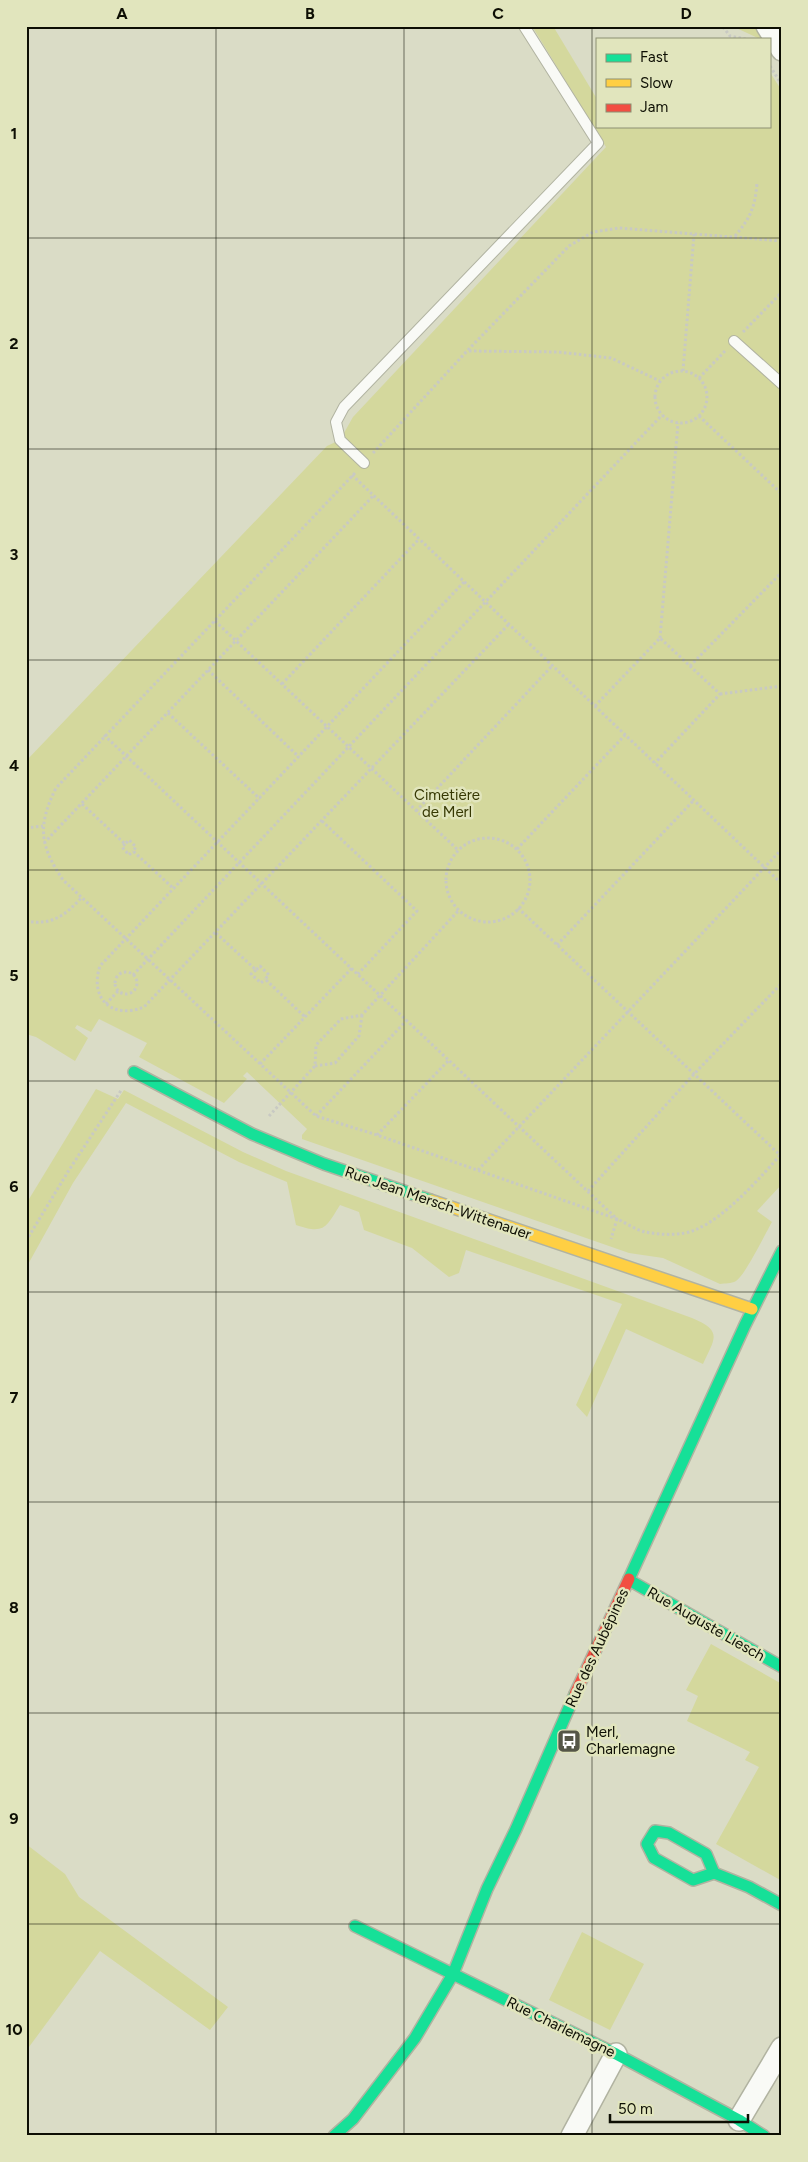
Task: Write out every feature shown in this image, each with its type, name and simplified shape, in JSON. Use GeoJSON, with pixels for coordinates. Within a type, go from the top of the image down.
{"type":"FeatureCollection","features":[{"type":"Feature","properties":{"kind":"street","name":"Rue Jean Mersch-Wittenauer"},"geometry":{"type":"LineString","coordinates":[[134,1072],[252,1134],[324,1164],[752,1309]]}},
{"type":"Feature","properties":{"kind":"street","name":"Rue des Aubépines"},"geometry":{"type":"LineString","coordinates":[[334,2136],[354,2119],[415,2038],[453,1974],[486,1889],[630,1580],[752,1309],[781,1254]]}},
{"type":"Feature","properties":{"kind":"street","name":"Rue Auguste Liesch"},"geometry":{"type":"LineString","coordinates":[[630,1580],[782,1667]]}},
{"type":"Feature","properties":{"kind":"street"},"geometry":{"type":"LineString","coordinates":[[714,1873],[706,1854],[669,1833],[655,1831],[648,1844],[654,1858],[693,1880],[714,1873],[749,1887],[782,1905]]}},
{"type":"Feature","properties":{"kind":"street","name":"Rue Charlemagne"},"geometry":{"type":"LineString","coordinates":[[355,1926],[616,2054],[739,2120],[764,2136]]}},
{"type":"Feature","properties":{"kind":"street"},"geometry":{"type":"LineString","coordinates":[[739,2120],[782,2048]]}},
{"type":"Feature","properties":{"kind":"street"},"geometry":{"type":"LineString","coordinates":[[572,2136],[616,2054]]}},
{"type":"Feature","properties":{"kind":"lane"},"geometry":{"type":"LineString","coordinates":[[364,463],[340,440],[336,422],[344,407],[598,143],[524,26]]}},
{"type":"Feature","properties":{"kind":"lane"},"geometry":{"type":"LineString","coordinates":[[734,341],[782,384]]}},
{"type":"Feature","properties":{"kind":"path"},"geometry":{"type":"LineString","coordinates":[[723,27],[730,36],[741,38]]}},
{"type":"Feature","properties":{"kind":"path"},"geometry":{"type":"LineString","coordinates":[[770,67],[782,85]]}},
{"type":"Feature","properties":{"kind":"path"},"geometry":{"type":"LineString","coordinates":[[734,236],[748,221],[756,203],[757,183]]}},
{"type":"Feature","properties":{"kind":"path"},"geometry":{"type":"LineString","coordinates":[[518,908],[781,1154],[748,1189],[715,1218],[694,1230],[671,1234],[644,1232],[617,1219],[378,1134],[316,1116],[290,1094],[63,880],[50,862],[43,844],[43,826],[47,806],[56,788],[104,735],[364,463],[467,351],[569,246],[593,232],[619,228],[782,241]]}},
{"type":"Feature","properties":{"kind":"path"},"geometry":{"type":"LineString","coordinates":[[683,370],[694,234]]}},
{"type":"Feature","properties":{"kind":"path"},"geometry":{"type":"LineString","coordinates":[[467,351],[558,352],[611,358],[660,381]]}},
{"type":"Feature","properties":{"kind":"path"},"geometry":{"type":"LineString","coordinates":[[683,370],[699,378],[704,384],[707,401],[699,416],[693,420],[678,423],[662,415],[658,409],[655,395],[660,381],[666,375],[683,370]]}},
{"type":"Feature","properties":{"kind":"path"},"geometry":{"type":"LineString","coordinates":[[133,975],[662,415]]}},
{"type":"Feature","properties":{"kind":"path"},"geometry":{"type":"LineString","coordinates":[[699,416],[782,494]]}},
{"type":"Feature","properties":{"kind":"path"},"geometry":{"type":"LineString","coordinates":[[595,706],[660,638],[678,423]]}},
{"type":"Feature","properties":{"kind":"path"},"geometry":{"type":"LineString","coordinates":[[352,475],[782,884]]}},
{"type":"Feature","properties":{"kind":"path"},"geometry":{"type":"LineString","coordinates":[[43,844],[374,496]]}},
{"type":"Feature","properties":{"kind":"path"},"geometry":{"type":"LineString","coordinates":[[282,684],[419,539]]}},
{"type":"Feature","properties":{"kind":"path"},"geometry":{"type":"LineString","coordinates":[[690,666],[782,572]]}},
{"type":"Feature","properties":{"kind":"path"},"geometry":{"type":"LineString","coordinates":[[464,582],[100,966],[96,977],[97,989],[106,1004],[121,1012],[133,1012],[144,1007],[509,624]]}},
{"type":"Feature","properties":{"kind":"path"},"geometry":{"type":"LineString","coordinates":[[215,620],[458,850]]}},
{"type":"Feature","properties":{"kind":"path"},"geometry":{"type":"LineString","coordinates":[[660,638],[720,694]]}},
{"type":"Feature","properties":{"kind":"path"},"geometry":{"type":"LineString","coordinates":[[416,811],[552,666]]}},
{"type":"Feature","properties":{"kind":"path"},"geometry":{"type":"LineString","coordinates":[[208,670],[299,757]]}},
{"type":"Feature","properties":{"kind":"path"},"geometry":{"type":"LineString","coordinates":[[654,763],[720,694],[782,686]]}},
{"type":"Feature","properties":{"kind":"path"},"geometry":{"type":"LineString","coordinates":[[168,713],[260,799]]}},
{"type":"Feature","properties":{"kind":"path"},"geometry":{"type":"LineString","coordinates":[[104,735],[617,1219]]}},
{"type":"Feature","properties":{"kind":"path"},"geometry":{"type":"LineString","coordinates":[[517,849],[625,735]]}},
{"type":"Feature","properties":{"kind":"path"},"geometry":{"type":"LineString","coordinates":[[557,945],[694,800]]}},
{"type":"Feature","properties":{"kind":"path"},"geometry":{"type":"LineString","coordinates":[[82,804],[125,844]]}},
{"type":"Feature","properties":{"kind":"path"},"geometry":{"type":"LineString","coordinates":[[322,821],[416,911],[358,974]]}},
{"type":"Feature","properties":{"kind":"path"},"geometry":{"type":"LineString","coordinates":[[26,828],[43,826]]}},
{"type":"Feature","properties":{"kind":"path"},"geometry":{"type":"LineString","coordinates":[[487,838],[506,842],[517,849],[529,872],[529,885],[526,897],[518,908],[508,916],[496,921],[482,921],[470,918],[459,910],[451,900],[446,887],[446,874],[450,861],[458,850],[468,843],[487,838]]}},
{"type":"Feature","properties":{"kind":"path"},"geometry":{"type":"LineString","coordinates":[[129,840],[136,847],[132,851],[129,854],[122,847],[129,840]]}},
{"type":"Feature","properties":{"kind":"path"},"geometry":{"type":"LineString","coordinates":[[478,1170],[782,849]]}},
{"type":"Feature","properties":{"kind":"path"},"geometry":{"type":"LineString","coordinates":[[132,851],[174,889]]}},
{"type":"Feature","properties":{"kind":"path"},"geometry":{"type":"LineString","coordinates":[[26,921],[49,922],[68,913],[81,898]]}},
{"type":"Feature","properties":{"kind":"path"},"geometry":{"type":"LineString","coordinates":[[315,1066],[335,1063],[359,1036],[362,1015],[459,910]]}},
{"type":"Feature","properties":{"kind":"path"},"geometry":{"type":"LineString","coordinates":[[216,933],[256,970]]}},
{"type":"Feature","properties":{"kind":"path"},"geometry":{"type":"LineString","coordinates":[[260,966],[269,974],[261,984],[251,974],[256,970],[260,966]]}},
{"type":"Feature","properties":{"kind":"path"},"geometry":{"type":"LineString","coordinates":[[260,1064],[352,968]]}},
{"type":"Feature","properties":{"kind":"path"},"geometry":{"type":"LineString","coordinates":[[125,972],[133,975],[136,982],[134,990],[126,994],[118,991],[115,983],[118,975],[125,972]]}},
{"type":"Feature","properties":{"kind":"path"},"geometry":{"type":"LineString","coordinates":[[265,979],[305,1017]]}},
{"type":"Feature","properties":{"kind":"path"},"geometry":{"type":"LineString","coordinates":[[588,1191],[694,1074],[782,983]]}},
{"type":"Feature","properties":{"kind":"path"},"geometry":{"type":"LineString","coordinates":[[106,1004],[118,991]]}},
{"type":"Feature","properties":{"kind":"path"},"geometry":{"type":"LineString","coordinates":[[252,1134],[315,1066],[316,1045],[341,1019],[362,1015]]}},
{"type":"Feature","properties":{"kind":"path"},"geometry":{"type":"LineString","coordinates":[[316,1116],[407,1020]]}},
{"type":"Feature","properties":{"kind":"path"},"geometry":{"type":"LineString","coordinates":[[378,1134],[449,1060]]}},
{"type":"Feature","properties":{"kind":"path"},"geometry":{"type":"LineString","coordinates":[[26,1241],[118,1094]]}},
{"type":"Feature","properties":{"kind":"path"},"geometry":{"type":"LineString","coordinates":[[609,1246],[617,1219]]}},
{"type":"Feature","properties":{"kind":"green space","name":"Cimetière de Merl"},"geometry":{"type":"Polygon","coordinates":[[[532,26],[553,26],[596,97],[596,128],[770,128],[770,73],[782,91],[782,1184],[757,1211],[772,1222],[745,1271],[736,1281],[730,1283],[720,1284],[663,1258],[629,1253],[302,1139],[302,1135],[307,1129],[247,1072],[243,1076],[247,1079],[224,1103],[139,1057],[147,1043],[99,1019],[91,1032],[77,1025],[75,1028],[88,1038],[75,1061],[36,1037],[26,1034],[26,761],[327,446],[340,440],[353,417],[606,147],[532,26]]]}},
{"type":"Feature","properties":{"kind":"green space"},"geometry":{"type":"Polygon","coordinates":[[[732,26],[755,28],[767,38],[758,38],[732,26]]]}},
{"type":"Feature","properties":{"kind":"green space"},"geometry":{"type":"Polygon","coordinates":[[[96,1089],[118,1099],[124,1090],[243,1152],[286,1171],[692,1318],[712,1331],[714,1336],[711,1348],[703,1364],[626,1329],[587,1417],[576,1405],[622,1304],[466,1250],[459,1273],[449,1277],[412,1248],[364,1230],[359,1212],[340,1205],[324,1227],[313,1229],[296,1225],[287,1182],[239,1162],[126,1103],[73,1183],[26,1268],[26,1204],[96,1089]]]}},
{"type":"Feature","properties":{"kind":"green space"},"geometry":{"type":"Polygon","coordinates":[[[711,1644],[782,1684],[782,1881],[716,1844],[759,1767],[745,1760],[750,1752],[687,1721],[698,1696],[686,1690],[711,1644]]]}},
{"type":"Feature","properties":{"kind":"green space"},"geometry":{"type":"Polygon","coordinates":[[[26,1844],[65,1874],[79,1897],[228,2007],[210,2030],[100,1951],[26,2051],[26,1844]]]}},
{"type":"Feature","properties":{"kind":"green space"},"geometry":{"type":"Polygon","coordinates":[[[582,1932],[644,1964],[610,2030],[549,2000],[582,1932]]]}},
{"type":"Feature","properties":{"kind":"traffic: fast"},"geometry":{"type":"LineString","coordinates":[[134,1072],[252,1134],[324,1164],[430,1200]]}},
{"type":"Feature","properties":{"kind":"traffic: fast"},"geometry":{"type":"LineString","coordinates":[[629,1579],[745,1325],[782,1251]]}},
{"type":"Feature","properties":{"kind":"traffic: fast"},"geometry":{"type":"LineString","coordinates":[[629,1580],[782,1667]]}},
{"type":"Feature","properties":{"kind":"traffic: fast"},"geometry":{"type":"LineString","coordinates":[[334,2136],[353,2119],[415,2038],[453,1974],[487,1889],[516,1829],[575,1694]]}},
{"type":"Feature","properties":{"kind":"traffic: fast"},"geometry":{"type":"LineString","coordinates":[[714,1873],[706,1854],[669,1833],[655,1831],[647,1844],[654,1858],[693,1880],[714,1873],[749,1887],[782,1905]]}},
{"type":"Feature","properties":{"kind":"traffic: fast"},"geometry":{"type":"LineString","coordinates":[[355,1926],[616,2054],[739,2120],[764,2136]]}},
{"type":"Feature","properties":{"kind":"traffic: slow"},"geometry":{"type":"LineString","coordinates":[[430,1200],[752,1309]]}},
{"type":"Feature","properties":{"kind":"traffic: jam"},"geometry":{"type":"LineString","coordinates":[[575,1694],[629,1579]]}},
{"type":"Feature","properties":{"kind":"place","name":"Merl, Charlemagne"},"geometry":{"type":"Point","coordinates":[569,1741]}}]}
